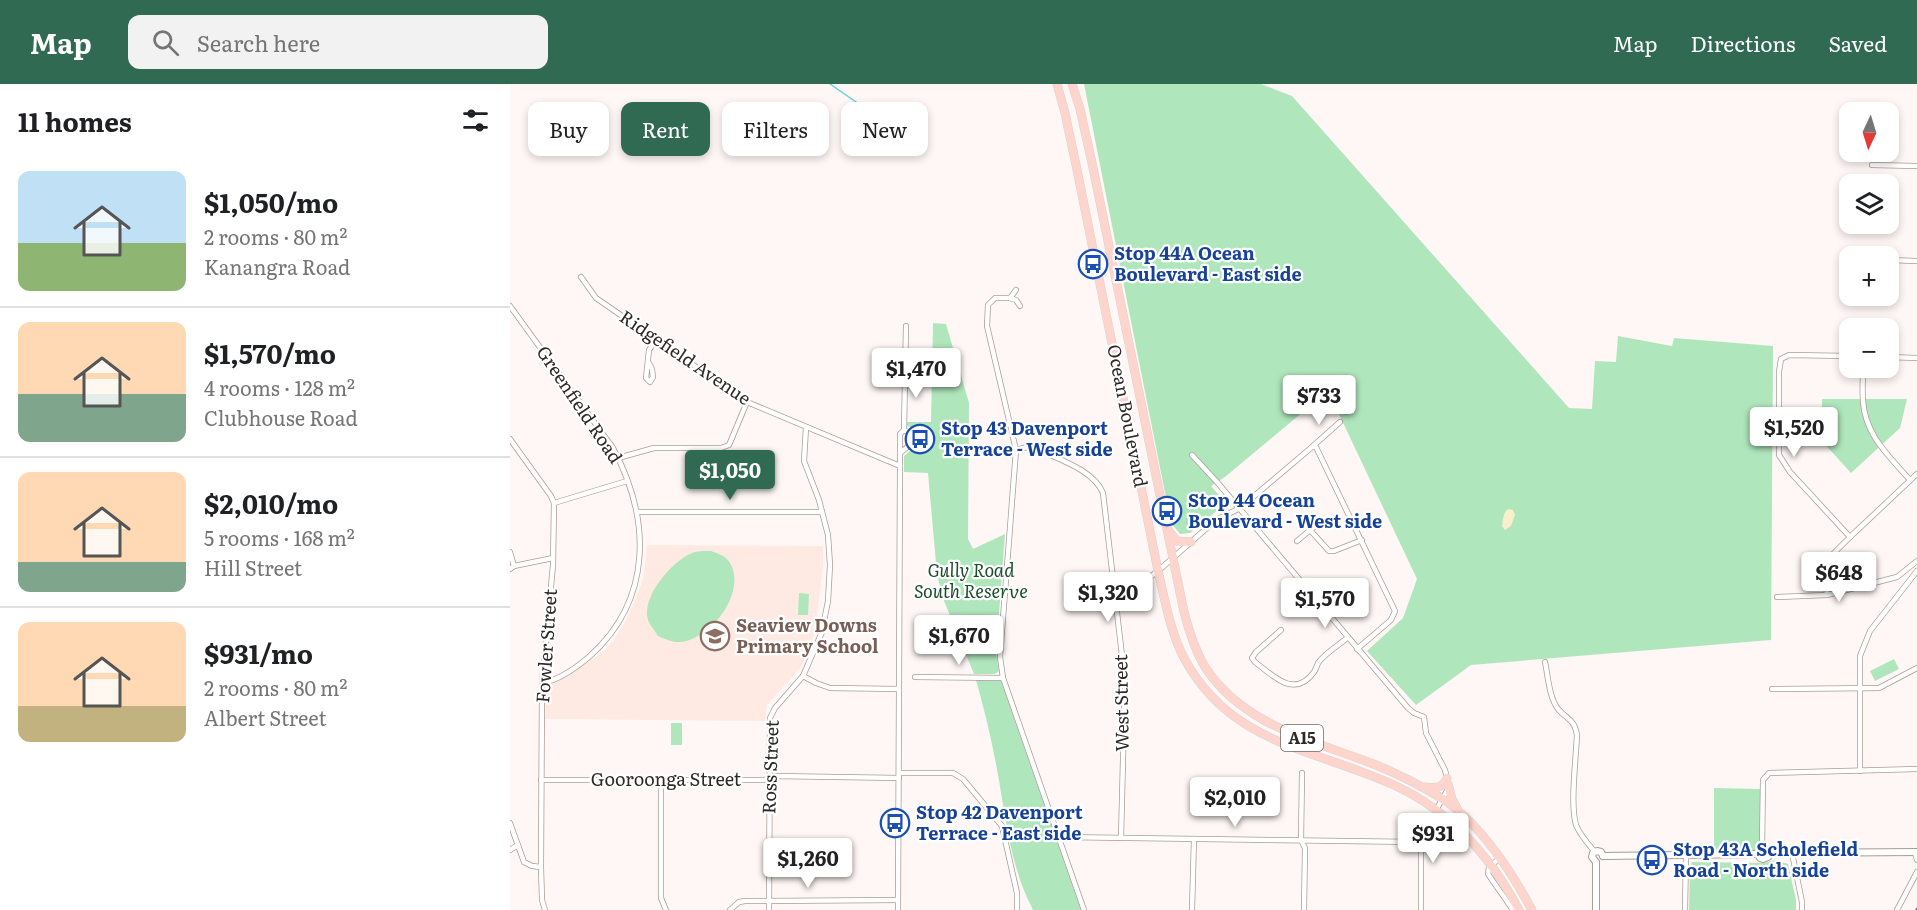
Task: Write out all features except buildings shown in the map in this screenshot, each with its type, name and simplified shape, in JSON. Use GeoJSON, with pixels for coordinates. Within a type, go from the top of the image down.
{"type":"FeatureCollection","features":[{"type":"Feature","properties":{"kind":"main road","name":"Ocean Boulevard"},"geometry":{"type":"LineString","coordinates":[[1057,84],[1072,144],[1168,617],[1184,658],[1210,694],[1241,722],[1275,740],[1395,786],[1436,810],[1462,832],[1492,864],[1519,910]]}},
{"type":"Feature","properties":{"kind":"main road","name":"Ocean Boulevard"},"geometry":{"type":"LineString","coordinates":[[1072,84],[1092,163],[1172,558],[1189,632],[1206,668],[1235,700],[1250,712],[1288,732],[1399,774],[1443,799],[1462,816],[1500,858],[1517,881],[1532,910]]}},
{"type":"Feature","properties":{"kind":"main road"},"geometry":{"type":"LineString","coordinates":[[1137,461],[1141,465],[1146,463],[1147,436]]}},
{"type":"Feature","properties":{"kind":"main road"},"geometry":{"type":"LineString","coordinates":[[1163,513],[1173,537],[1177,541],[1191,542]]}},
{"type":"Feature","properties":{"kind":"main road"},"geometry":{"type":"LineString","coordinates":[[1420,786],[1440,787],[1448,781],[1452,799],[1462,816]]}},
{"type":"Feature","properties":{"kind":"street"},"geometry":{"type":"LineString","coordinates":[[1872,165],[1917,166]]}},
{"type":"Feature","properties":{"kind":"street"},"geometry":{"type":"LineString","coordinates":[[1899,261],[1917,261]]}},
{"type":"Feature","properties":{"kind":"street","name":"Ridgefield Avenue"},"geometry":{"type":"LineString","coordinates":[[580,277],[596,298],[747,402],[900,466]]}},
{"type":"Feature","properties":{"kind":"street"},"geometry":{"type":"LineString","coordinates":[[1010,298],[1016,290]]}},
{"type":"Feature","properties":{"kind":"street"},"geometry":{"type":"LineString","coordinates":[[1020,306],[1016,300],[1010,298],[995,298],[988,305],[987,326],[1016,450],[1000,657],[1002,678],[1084,910]]}},
{"type":"Feature","properties":{"kind":"street","name":"Greenfield Road"},"geometry":{"type":"LineString","coordinates":[[510,306],[613,448],[638,512],[640,530],[638,570],[623,613],[609,635],[578,666],[553,681],[542,683]]}},
{"type":"Feature","properties":{"kind":"street"},"geometry":{"type":"LineString","coordinates":[[898,910],[900,434],[904,430],[906,326]]}},
{"type":"Feature","properties":{"kind":"street"},"geometry":{"type":"LineString","coordinates":[[649,363],[649,350],[656,340]]}},
{"type":"Feature","properties":{"kind":"street"},"geometry":{"type":"LineString","coordinates":[[1839,356],[1789,355],[1781,359],[1779,455],[1790,472],[1850,537]]}},
{"type":"Feature","properties":{"kind":"street"},"geometry":{"type":"LineString","coordinates":[[1899,357],[1917,358]]}},
{"type":"Feature","properties":{"kind":"street"},"geometry":{"type":"LineString","coordinates":[[1863,378],[1863,401],[1867,423],[1875,440],[1910,480]]}},
{"type":"Feature","properties":{"kind":"street"},"geometry":{"type":"LineString","coordinates":[[618,458],[654,448],[721,448],[729,445],[747,402]]}},
{"type":"Feature","properties":{"kind":"street"},"geometry":{"type":"LineString","coordinates":[[1117,602],[1158,571],[1216,520],[1239,508],[1340,422]]}},
{"type":"Feature","properties":{"kind":"street","name":"Ross Street"},"geometry":{"type":"LineString","coordinates":[[769,910],[770,718],[775,708],[803,676],[822,632],[828,601],[830,565],[828,535],[804,461],[806,427]]}},
{"type":"Feature","properties":{"kind":"street"},"geometry":{"type":"LineString","coordinates":[[900,453],[911,444],[913,439],[911,434],[904,430]]}},
{"type":"Feature","properties":{"kind":"street"},"geometry":{"type":"LineString","coordinates":[[510,439],[551,496],[554,504],[627,481]]}},
{"type":"Feature","properties":{"kind":"street"},"geometry":{"type":"LineString","coordinates":[[1312,447],[1316,447],[1320,453],[1395,614],[1357,649]]}},
{"type":"Feature","properties":{"kind":"street","name":"West Street"},"geometry":{"type":"LineString","coordinates":[[1016,450],[1035,448],[1090,475],[1100,484],[1103,494],[1125,681],[1121,838]]}},
{"type":"Feature","properties":{"kind":"street"},"geometry":{"type":"LineString","coordinates":[[1192,455],[1408,708],[1424,717],[1426,734],[1445,770],[1448,781],[1443,799],[1436,810]]}},
{"type":"Feature","properties":{"kind":"street"},"geometry":{"type":"LineString","coordinates":[[1827,595],[1825,574],[1829,558],[1917,474]]}},
{"type":"Feature","properties":{"kind":"street","name":"Fowler Street"},"geometry":{"type":"LineString","coordinates":[[545,910],[542,900],[540,867],[542,683],[553,558],[554,504]]}},
{"type":"Feature","properties":{"kind":"street"},"geometry":{"type":"LineString","coordinates":[[638,512],[822,512]]}},
{"type":"Feature","properties":{"kind":"street"},"geometry":{"type":"LineString","coordinates":[[1298,541],[1320,522]]}},
{"type":"Feature","properties":{"kind":"street"},"geometry":{"type":"LineString","coordinates":[[1310,530],[1329,551],[1362,540]]}},
{"type":"Feature","properties":{"kind":"street"},"geometry":{"type":"LineString","coordinates":[[510,552],[512,568],[553,558]]}},
{"type":"Feature","properties":{"kind":"street"},"geometry":{"type":"LineString","coordinates":[[1777,597],[1827,595],[1897,577],[1917,561]]}},
{"type":"Feature","properties":{"kind":"street"},"geometry":{"type":"LineString","coordinates":[[1860,771],[1860,656],[1870,631],[1917,571]]}},
{"type":"Feature","properties":{"kind":"street"},"geometry":{"type":"LineString","coordinates":[[1897,577],[1902,589]]}},
{"type":"Feature","properties":{"kind":"street"},"geometry":{"type":"LineString","coordinates":[[1281,630],[1252,658],[1281,681],[1293,685],[1300,683],[1314,672],[1319,661],[1347,638]]}},
{"type":"Feature","properties":{"kind":"street"},"geometry":{"type":"LineString","coordinates":[[1545,662],[1557,708],[1575,725],[1577,735],[1574,813],[1577,826],[1595,852]]}},
{"type":"Feature","properties":{"kind":"street"},"geometry":{"type":"LineString","coordinates":[[1772,689],[1879,688],[1917,668]]}},
{"type":"Feature","properties":{"kind":"street"},"geometry":{"type":"LineString","coordinates":[[803,676],[830,688],[899,689]]}},
{"type":"Feature","properties":{"kind":"street"},"geometry":{"type":"LineString","coordinates":[[915,677],[1002,678]]}},
{"type":"Feature","properties":{"kind":"street"},"geometry":{"type":"LineString","coordinates":[[1916,855],[1769,853],[1768,857],[1763,859],[1760,858],[1760,851],[1763,780],[1769,773],[1917,769]]}},
{"type":"Feature","properties":{"kind":"street","name":"Gooroonga Street"},"geometry":{"type":"LineString","coordinates":[[541,780],[764,780],[774,776],[953,773],[970,787],[1002,826],[1017,893],[1017,910]]}},
{"type":"Feature","properties":{"kind":"street"},"geometry":{"type":"LineString","coordinates":[[1302,773],[1301,840],[1305,848],[1304,910]]}},
{"type":"Feature","properties":{"kind":"street"},"geometry":{"type":"LineString","coordinates":[[661,780],[660,898],[666,910]]}},
{"type":"Feature","properties":{"kind":"street"},"geometry":{"type":"LineString","coordinates":[[510,823],[524,862],[540,867]]}},
{"type":"Feature","properties":{"kind":"street"},"geometry":{"type":"LineString","coordinates":[[1059,837],[1417,842],[1421,848],[1421,910]]}},
{"type":"Feature","properties":{"kind":"street"},"geometry":{"type":"LineString","coordinates":[[1192,910],[1194,839]]}},
{"type":"Feature","properties":{"kind":"street"},"geometry":{"type":"LineString","coordinates":[[510,850],[518,845]]}},
{"type":"Feature","properties":{"kind":"street"},"geometry":{"type":"LineString","coordinates":[[1595,852],[1599,851],[1603,856]]}},
{"type":"Feature","properties":{"kind":"street"},"geometry":{"type":"LineString","coordinates":[[1603,856],[1760,851]]}},
{"type":"Feature","properties":{"kind":"street"},"geometry":{"type":"LineString","coordinates":[[1595,852],[1592,857],[1596,862],[1596,910]]}},
{"type":"Feature","properties":{"kind":"street"},"geometry":{"type":"LineString","coordinates":[[1792,853],[1802,910]]}},
{"type":"Feature","properties":{"kind":"street"},"geometry":{"type":"LineString","coordinates":[[1685,910],[1686,855]]}},
{"type":"Feature","properties":{"kind":"street"},"geometry":{"type":"LineString","coordinates":[[1596,862],[1600,862],[1603,856]]}},
{"type":"Feature","properties":{"kind":"street"},"geometry":{"type":"LineString","coordinates":[[1492,864],[1500,858]]}},
{"type":"Feature","properties":{"kind":"street","name":"Ocean Boulevard"},"geometry":{"type":"LineString","coordinates":[[1492,864],[1488,871],[1489,877],[1513,910]]}},
{"type":"Feature","properties":{"kind":"street"},"geometry":{"type":"LineString","coordinates":[[1897,910],[1917,872]]}},
{"type":"Feature","properties":{"kind":"street"},"geometry":{"type":"LineString","coordinates":[[730,910],[739,902],[769,900],[898,900]]}},
{"type":"Feature","properties":{"kind":"shaded area","name":"Seaview Downs Primary School"},"geometry":{"type":"Polygon","coordinates":[[[647,545],[823,546],[823,566],[815,632],[801,667],[767,705],[765,721],[545,719],[546,688],[602,653],[614,640],[626,620],[643,579],[647,545]]]}},
{"type":"Feature","properties":{"kind":"green space"},"geometry":{"type":"Polygon","coordinates":[[[1084,84],[1261,84],[1292,96],[1569,408],[1592,409],[1595,361],[1616,362],[1618,336],[1672,346],[1674,338],[1773,346],[1771,640],[1471,665],[1416,705],[1367,651],[1403,618],[1417,579],[1328,391],[1225,477],[1211,486],[1226,503],[1190,533],[1180,534],[1171,523],[1084,84]]]}},
{"type":"Feature","properties":{"kind":"green space","name":"Gully Road South Reserve"},"geometry":{"type":"Polygon","coordinates":[[[933,323],[946,324],[969,403],[968,539],[973,549],[1005,534],[996,653],[999,671],[995,674],[974,674],[942,596],[937,574],[928,473],[904,472],[904,456],[918,444],[918,436],[913,428],[907,426],[907,422],[931,422],[933,323]]]}},
{"type":"Feature","properties":{"kind":"green space"},"geometry":{"type":"Polygon","coordinates":[[[1822,399],[1907,399],[1900,428],[1851,473],[1822,441],[1822,399]]]}},
{"type":"Feature","properties":{"kind":"green space"},"geometry":{"type":"Polygon","coordinates":[[[711,551],[727,559],[733,571],[734,585],[723,612],[713,625],[688,640],[675,642],[658,636],[648,620],[647,611],[649,601],[660,581],[684,557],[694,552],[711,551]]]}},
{"type":"Feature","properties":{"kind":"green space"},"geometry":{"type":"Polygon","coordinates":[[[799,593],[809,594],[808,615],[798,615],[799,593]]]}},
{"type":"Feature","properties":{"kind":"green space"},"geometry":{"type":"Polygon","coordinates":[[[1894,659],[1899,669],[1875,681],[1870,671],[1894,659]]]}},
{"type":"Feature","properties":{"kind":"green space"},"geometry":{"type":"Polygon","coordinates":[[[976,680],[1001,681],[1081,910],[1033,910],[1021,884],[976,680]]]}},
{"type":"Feature","properties":{"kind":"green space"},"geometry":{"type":"Polygon","coordinates":[[[671,723],[682,723],[682,745],[671,745],[671,723]]]}},
{"type":"Feature","properties":{"kind":"green space"},"geometry":{"type":"Polygon","coordinates":[[[1714,788],[1761,789],[1761,847],[1757,852],[1714,852],[1714,788]]]}},
{"type":"Feature","properties":{"kind":"green space"},"geometry":{"type":"Polygon","coordinates":[[[830,840],[844,840],[843,866],[830,866],[830,840]]]}},
{"type":"Feature","properties":{"kind":"green space"},"geometry":{"type":"Polygon","coordinates":[[[1775,860],[1788,864],[1796,910],[1689,910],[1692,862],[1764,863],[1775,860]]]}},
{"type":"Feature","properties":{"kind":"sand"},"geometry":{"type":"Polygon","coordinates":[[[1508,509],[1513,510],[1515,515],[1511,526],[1505,530],[1502,526],[1504,514],[1508,509]]]}},
{"type":"Feature","properties":{"kind":"waterway"},"geometry":{"type":"LineString","coordinates":[[830,84],[856,102]]}},
{"type":"Feature","properties":{"kind":"place","name":"Stop 44A Ocean Boulevard - East side"},"geometry":{"type":"Point","coordinates":[1093,264]}},
{"type":"Feature","properties":{"kind":"place","name":"Stop 43 Davenport Terrace - West side"},"geometry":{"type":"Point","coordinates":[920,439]}},
{"type":"Feature","properties":{"kind":"place","name":"Stop 44 Ocean Boulevard - West side"},"geometry":{"type":"Point","coordinates":[1167,511]}},
{"type":"Feature","properties":{"kind":"place","name":"Seaview Downs Primary School"},"geometry":{"type":"Point","coordinates":[715,636]}},
{"type":"Feature","properties":{"kind":"place","name":"Stop 42 Davenport Terrace - East side"},"geometry":{"type":"Point","coordinates":[895,823]}},
{"type":"Feature","properties":{"kind":"place","name":"Stop 43A Scholefield Road - North side"},"geometry":{"type":"Point","coordinates":[1652,860]}}]}
